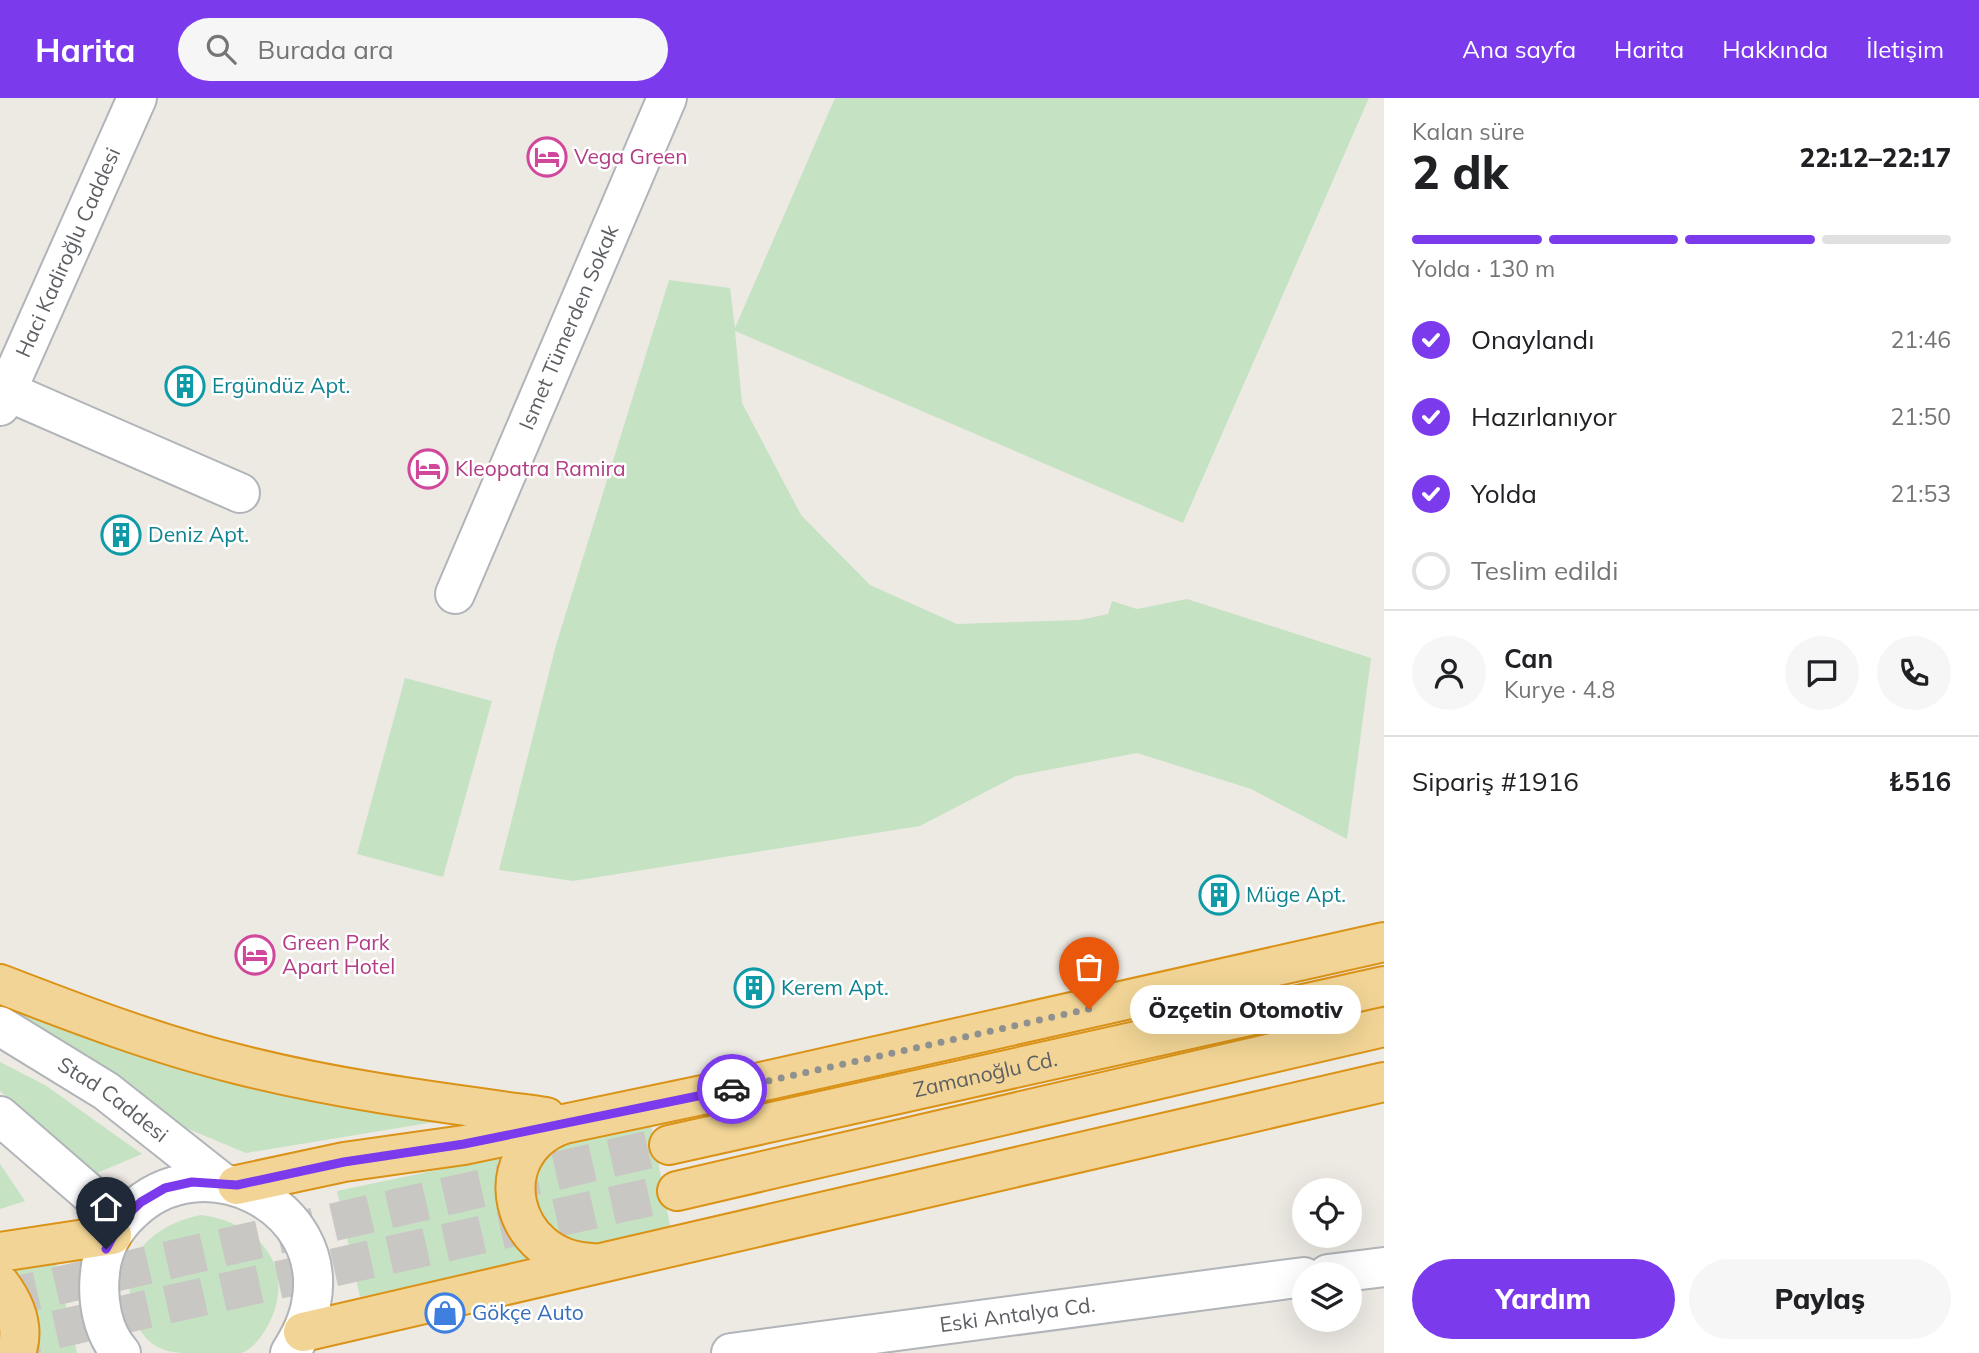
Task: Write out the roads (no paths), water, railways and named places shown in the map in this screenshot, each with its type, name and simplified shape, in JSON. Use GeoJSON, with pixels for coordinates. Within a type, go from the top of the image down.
{"type":"FeatureCollection","features":[{"type":"Feature","properties":{"kind":"highway"},"geometry":{"type":"LineString","coordinates":[[228,1183],[464,1144],[720,1091],[1384,942]]}},
{"type":"Feature","properties":{"kind":"highway"},"geometry":{"type":"LineString","coordinates":[[0,984],[136,1035],[238,1065],[397,1096],[572,1120]]}},
{"type":"Feature","properties":{"kind":"highway","name":"Zamanoğlu Cd."},"geometry":{"type":"LineString","coordinates":[[669,1145],[1384,986]]}},
{"type":"Feature","properties":{"kind":"highway","name":"Zamanoğlu Cd."},"geometry":{"type":"LineString","coordinates":[[677,1191],[1384,1027]]}},
{"type":"Feature","properties":{"kind":"highway"},"geometry":{"type":"LineString","coordinates":[[297,1342],[597,1263],[1384,1082]]}},
{"type":"Feature","properties":{"kind":"highway"},"geometry":{"type":"LineString","coordinates":[[572,1120],[552,1128],[535,1142],[523,1160],[516,1181],[516,1203],[523,1224],[536,1242],[554,1255],[575,1262],[597,1263]]}},
{"type":"Feature","properties":{"kind":"highway"},"geometry":{"type":"LineString","coordinates":[[0,1252],[117,1228]]}},
{"type":"Feature","properties":{"kind":"highway"},"geometry":{"type":"LineString","coordinates":[[0,1284],[11,1299],[19,1321],[16,1353]]}},
{"type":"Feature","properties":{"kind":"street","name":"Haci Kadiroğlu Caddesi"},"geometry":{"type":"LineString","coordinates":[[3,399],[137,98]]}},
{"type":"Feature","properties":{"kind":"street","name":"Ismet Tümerden Sokak"},"geometry":{"type":"LineString","coordinates":[[455,594],[667,98]]}},
{"type":"Feature","properties":{"kind":"street"},"geometry":{"type":"LineString","coordinates":[[3,399],[240,493]]}},
{"type":"Feature","properties":{"kind":"street","name":"Stad Caddesi"},"geometry":{"type":"LineString","coordinates":[[0,1026],[106,1091],[228,1183],[272,1205],[287,1218],[303,1243],[312,1272],[312,1303],[297,1342]]}},
{"type":"Feature","properties":{"kind":"street"},"geometry":{"type":"LineString","coordinates":[[0,1116],[117,1228]]}},
{"type":"Feature","properties":{"kind":"street"},"geometry":{"type":"LineString","coordinates":[[121,1353],[104,1322],[98,1293],[101,1263],[117,1228],[141,1202],[165,1188],[192,1182],[228,1183]]}},
{"type":"Feature","properties":{"kind":"street"},"geometry":{"type":"LineString","coordinates":[[1362,1269],[1384,1266]]}},
{"type":"Feature","properties":{"kind":"street","name":"Eski Antalya Cd."},"geometry":{"type":"LineString","coordinates":[[731,1353],[837,1347],[1292,1279]]}},
{"type":"Feature","properties":{"kind":"tunnel"},"geometry":{"type":"LineString","coordinates":[[0,1299],[669,1145]]}},
{"type":"Feature","properties":{"kind":"tunnel"},"geometry":{"type":"LineString","coordinates":[[0,1342],[677,1191]]}},
{"type":"Feature","properties":{"kind":"place","name":"Vega Green"},"geometry":{"type":"Point","coordinates":[547,157]}},
{"type":"Feature","properties":{"kind":"place","name":"Ergündüz Apt."},"geometry":{"type":"Point","coordinates":[185,386]}},
{"type":"Feature","properties":{"kind":"place","name":"Kleopatra Ramira"},"geometry":{"type":"Point","coordinates":[428,469]}},
{"type":"Feature","properties":{"kind":"place","name":"Deniz Apt."},"geometry":{"type":"Point","coordinates":[121,535]}},
{"type":"Feature","properties":{"kind":"place","name":"Müge Apt."},"geometry":{"type":"Point","coordinates":[1219,895]}},
{"type":"Feature","properties":{"kind":"place","name":"Green Park Apart Hotel"},"geometry":{"type":"Point","coordinates":[255,955]}},
{"type":"Feature","properties":{"kind":"place","name":"Kerem Apt."},"geometry":{"type":"Point","coordinates":[754,988]}},
{"type":"Feature","properties":{"kind":"place","name":"Özçetin Otomotiv"},"geometry":{"type":"Point","coordinates":[1089,1009]}},
{"type":"Feature","properties":{"kind":"place","name":"Gökçe Auto"},"geometry":{"type":"Point","coordinates":[445,1313]}}]}
